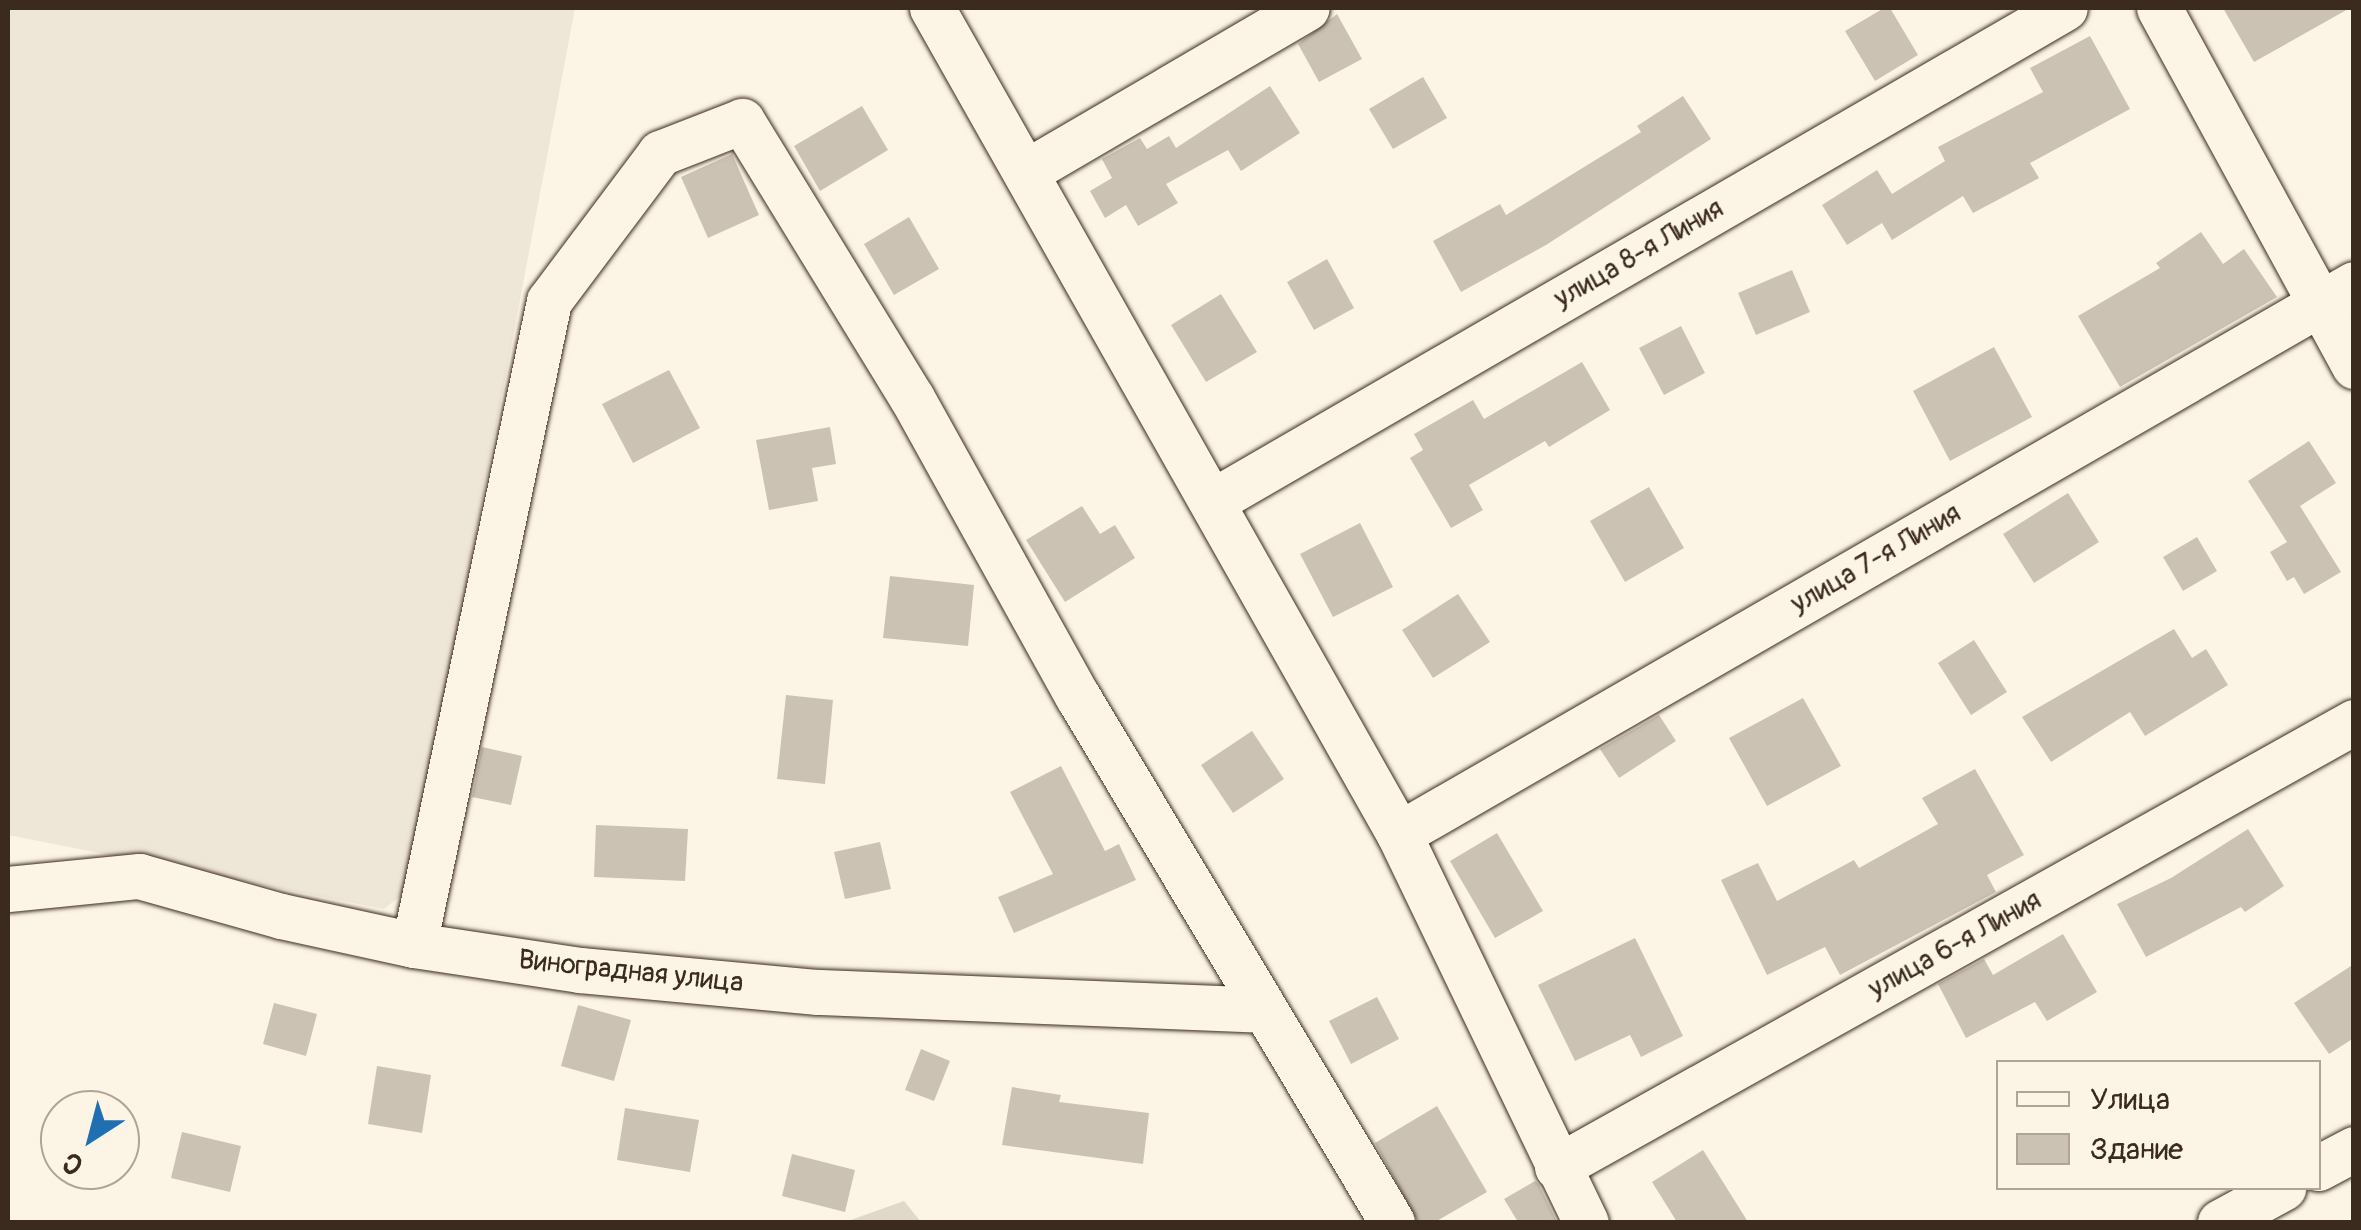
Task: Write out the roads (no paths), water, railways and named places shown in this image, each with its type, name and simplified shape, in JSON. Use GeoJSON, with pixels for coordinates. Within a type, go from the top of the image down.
{"type":"FeatureCollection","features":[{"type":"Feature","properties":{"kind":"street"},"geometry":{"type":"LineString","coordinates":[[932,8],[1399,834],[1586,1222]]}},
{"type":"Feature","properties":{"kind":"street"},"geometry":{"type":"LineString","coordinates":[[1026,172],[1307,8]]}},
{"type":"Feature","properties":{"kind":"street","name":"улица 8-я Линия"},"geometry":{"type":"LineString","coordinates":[[1213,501],[2065,8]]}},
{"type":"Feature","properties":{"kind":"street"},"geometry":{"type":"LineString","coordinates":[[2159,8],[2336,294],[2354,366]]}},
{"type":"Feature","properties":{"kind":"street"},"geometry":{"type":"LineString","coordinates":[[414,944],[548,301],[660,153],[742,121],[912,398],[1078,697],[1392,1222]]}},
{"type":"Feature","properties":{"kind":"street","name":"улица 7-я Линия"},"geometry":{"type":"LineString","coordinates":[[1399,834],[2336,294]]}},
{"type":"Feature","properties":{"kind":"street","name":"улица 6-я Линия"},"geometry":{"type":"LineString","coordinates":[[1557,1167],[2354,722]]}},
{"type":"Feature","properties":{"kind":"street","name":"Виноградная улица"},"geometry":{"type":"LineString","coordinates":[[8,889],[139,876],[281,916],[414,944],[580,970],[818,992],[1264,1010]]}},
{"type":"Feature","properties":{"kind":"street"},"geometry":{"type":"LineString","coordinates":[[2321,1166],[2354,1148]]}},
{"type":"Feature","properties":{"kind":"street"},"geometry":{"type":"LineString","coordinates":[[2220,1222],[2279,1190]]}}]}
